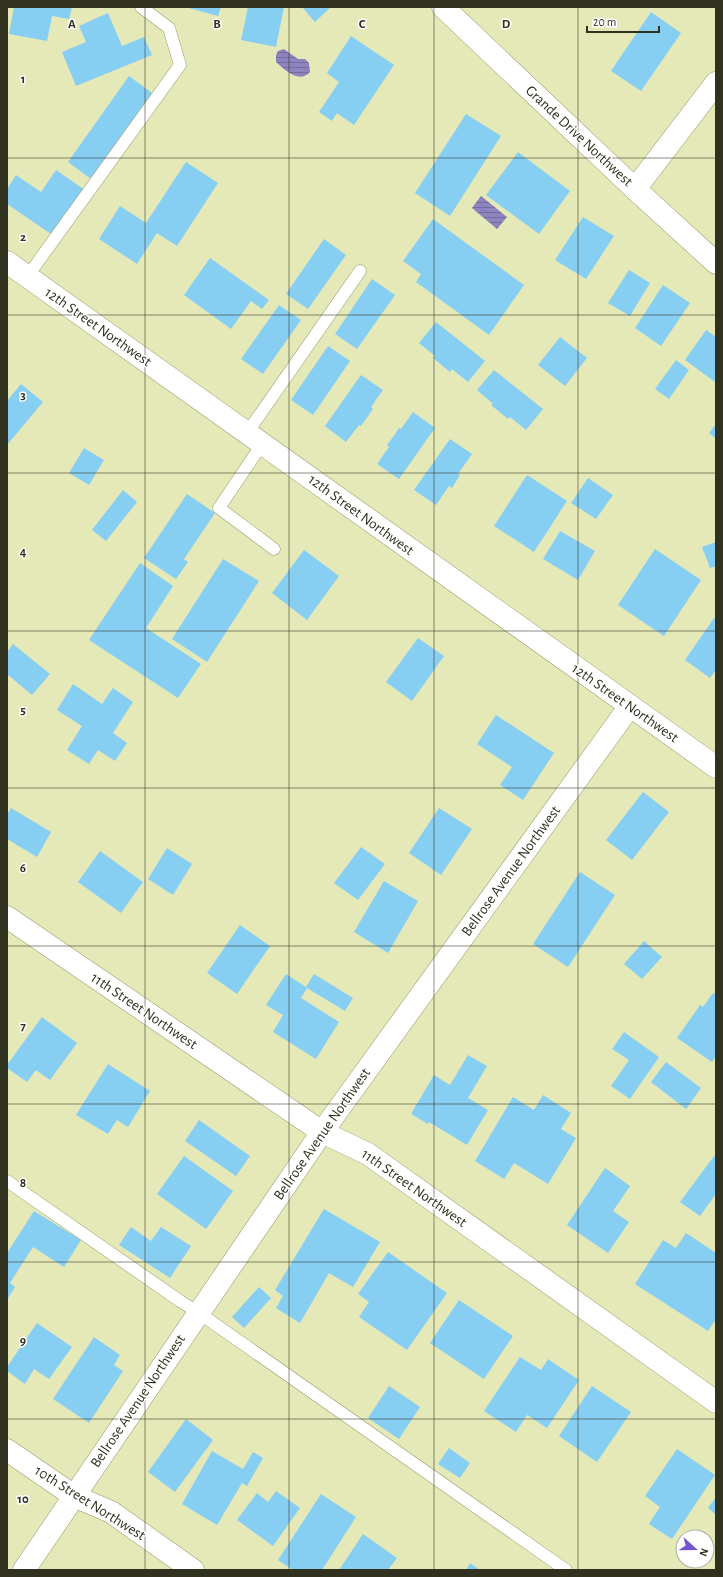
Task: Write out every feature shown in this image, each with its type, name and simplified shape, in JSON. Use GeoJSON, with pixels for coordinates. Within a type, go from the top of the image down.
{"type":"FeatureCollection","features":[{"type":"Feature","properties":{"kind":"street","name":"Grande Drive Northwest"},"geometry":{"type":"LineString","coordinates":[[443,7],[635,189],[716,263]]}},
{"type":"Feature","properties":{"kind":"street"},"geometry":{"type":"LineString","coordinates":[[635,189],[716,83]]}},
{"type":"Feature","properties":{"kind":"street","name":"12th Street Northwest"},"geometry":{"type":"LineString","coordinates":[[7,262],[716,767]]}},
{"type":"Feature","properties":{"kind":"street","name":"Bellrose Avenue Northwest"},"geometry":{"type":"LineString","coordinates":[[24,1570],[322,1132],[630,706]]}},
{"type":"Feature","properties":{"kind":"street","name":"11th Street Northwest"},"geometry":{"type":"LineString","coordinates":[[7,917],[322,1132],[368,1154],[716,1402]]}},
{"type":"Feature","properties":{"kind":"street","name":"10th Street Northwest"},"geometry":{"type":"LineString","coordinates":[[7,1450],[74,1496],[111,1512],[193,1570]]}},
{"type":"Feature","properties":{"kind":"lane"},"geometry":{"type":"LineString","coordinates":[[27,277],[180,65],[169,28],[141,7]]}},
{"type":"Feature","properties":{"kind":"lane"},"geometry":{"type":"LineString","coordinates":[[274,549],[220,508],[255,438],[360,271]]}},
{"type":"Feature","properties":{"kind":"lane"},"geometry":{"type":"LineString","coordinates":[[7,1181],[199,1313],[566,1570]]}},
{"type":"Feature","properties":{"kind":"shaded area"},"geometry":{"type":"Polygon","coordinates":[[[284,49],[298,59],[305,59],[309,63],[310,72],[301,77],[297,76],[288,72],[276,62],[276,55],[278,51],[284,49]]]}},
{"type":"Feature","properties":{"kind":"shaded area"},"geometry":{"type":"Polygon","coordinates":[[[481,196],[507,217],[497,229],[472,208],[481,196]]]}},
{"type":"Feature","properties":{"kind":"building"},"geometry":{"type":"Polygon","coordinates":[[[14,7],[72,7],[69,19],[52,16],[47,41],[9,34],[14,7]]]}},
{"type":"Feature","properties":{"kind":"building"},"geometry":{"type":"Polygon","coordinates":[[[185,7],[221,7],[218,16],[185,7]]]}},
{"type":"Feature","properties":{"kind":"building"},"geometry":{"type":"Polygon","coordinates":[[[248,7],[284,7],[276,47],[241,40],[248,7]]]}},
{"type":"Feature","properties":{"kind":"building"},"geometry":{"type":"Polygon","coordinates":[[[302,7],[331,7],[315,22],[302,7]]]}},
{"type":"Feature","properties":{"kind":"building"},"geometry":{"type":"Polygon","coordinates":[[[651,12],[681,33],[641,91],[611,71],[651,12]]]}},
{"type":"Feature","properties":{"kind":"building"},"geometry":{"type":"Polygon","coordinates":[[[108,13],[122,46],[144,37],[152,55],[76,86],[62,52],[86,42],[79,26],[108,13]]]}},
{"type":"Feature","properties":{"kind":"building"},"geometry":{"type":"Polygon","coordinates":[[[351,36],[394,65],[354,125],[337,113],[332,121],[319,112],[339,82],[327,73],[351,36]]]}},
{"type":"Feature","properties":{"kind":"building"},"geometry":{"type":"Polygon","coordinates":[[[129,76],[152,93],[91,179],[68,162],[129,76]]]}},
{"type":"Feature","properties":{"kind":"building"},"geometry":{"type":"Polygon","coordinates":[[[466,114],[501,136],[450,216],[415,193],[466,114]]]}},
{"type":"Feature","properties":{"kind":"building"},"geometry":{"type":"Polygon","coordinates":[[[518,152],[570,191],[539,234],[486,195],[518,152]]]}},
{"type":"Feature","properties":{"kind":"building"},"geometry":{"type":"Polygon","coordinates":[[[186,162],[218,183],[177,246],[157,233],[137,264],[99,239],[120,206],[146,223],[186,162]]]}},
{"type":"Feature","properties":{"kind":"building"},"geometry":{"type":"Polygon","coordinates":[[[56,170],[85,190],[54,236],[7,204],[7,189],[16,175],[41,192],[56,170]]]}},
{"type":"Feature","properties":{"kind":"building"},"geometry":{"type":"Polygon","coordinates":[[[583,217],[614,236],[586,279],[555,260],[583,217]]]}},
{"type":"Feature","properties":{"kind":"building"},"geometry":{"type":"Polygon","coordinates":[[[433,219],[524,285],[489,335],[416,282],[421,274],[403,261],[433,219]]]}},
{"type":"Feature","properties":{"kind":"building"},"geometry":{"type":"Polygon","coordinates":[[[324,239],[346,255],[308,309],[286,294],[324,239]]]}},
{"type":"Feature","properties":{"kind":"building"},"geometry":{"type":"Polygon","coordinates":[[[210,258],[269,300],[262,309],[251,301],[231,329],[184,295],[210,258]]]}},
{"type":"Feature","properties":{"kind":"building"},"geometry":{"type":"Polygon","coordinates":[[[629,270],[650,283],[630,316],[608,303],[629,270]]]}},
{"type":"Feature","properties":{"kind":"building"},"geometry":{"type":"Polygon","coordinates":[[[372,279],[395,295],[357,349],[335,334],[372,279]]]}},
{"type":"Feature","properties":{"kind":"building"},"geometry":{"type":"Polygon","coordinates":[[[663,285],[690,303],[661,346],[635,328],[663,285]]]}},
{"type":"Feature","properties":{"kind":"building"},"geometry":{"type":"Polygon","coordinates":[[[279,305],[301,320],[263,374],[241,359],[279,305]]]}},
{"type":"Feature","properties":{"kind":"building"},"geometry":{"type":"Polygon","coordinates":[[[436,322],[485,361],[468,382],[452,369],[450,372],[433,358],[435,356],[419,343],[436,322]]]}},
{"type":"Feature","properties":{"kind":"building"},"geometry":{"type":"Polygon","coordinates":[[[706,330],[716,337],[715,382],[685,360],[706,330]]]}},
{"type":"Feature","properties":{"kind":"building"},"geometry":{"type":"Polygon","coordinates":[[[560,337],[587,358],[565,386],[538,365],[560,337]]]}},
{"type":"Feature","properties":{"kind":"building"},"geometry":{"type":"Polygon","coordinates":[[[328,346],[350,361],[313,415],[291,400],[328,346]]]}},
{"type":"Feature","properties":{"kind":"building"},"geometry":{"type":"Polygon","coordinates":[[[676,360],[689,370],[669,399],[655,389],[676,360]]]}},
{"type":"Feature","properties":{"kind":"building"},"geometry":{"type":"Polygon","coordinates":[[[494,370],[543,409],[526,430],[510,417],[508,419],[491,405],[493,404],[477,390],[494,370]]]}},
{"type":"Feature","properties":{"kind":"building"},"geometry":{"type":"Polygon","coordinates":[[[361,375],[383,390],[371,407],[373,409],[361,426],[359,425],[346,442],[325,426],[361,375]]]}},
{"type":"Feature","properties":{"kind":"building"},"geometry":{"type":"Polygon","coordinates":[[[21,384],[43,402],[7,445],[7,401],[21,384]]]}},
{"type":"Feature","properties":{"kind":"building"},"geometry":{"type":"Polygon","coordinates":[[[413,412],[435,428],[399,479],[377,464],[389,447],[387,445],[413,412]]]}},
{"type":"Feature","properties":{"kind":"building"},"geometry":{"type":"Polygon","coordinates":[[[716,424],[716,439],[709,433],[716,424]]]}},
{"type":"Feature","properties":{"kind":"building"},"geometry":{"type":"Polygon","coordinates":[[[450,439],[472,454],[458,474],[460,475],[452,488],[449,486],[436,505],[414,490],[450,439]]]}},
{"type":"Feature","properties":{"kind":"building"},"geometry":{"type":"Polygon","coordinates":[[[84,448],[104,460],[89,485],[69,473],[84,448]]]}},
{"type":"Feature","properties":{"kind":"building"},"geometry":{"type":"Polygon","coordinates":[[[527,475],[567,501],[534,552],[494,526],[527,475]]]}},
{"type":"Feature","properties":{"kind":"building"},"geometry":{"type":"Polygon","coordinates":[[[588,478],[613,495],[596,519],[571,503],[588,478]]]}},
{"type":"Feature","properties":{"kind":"building"},"geometry":{"type":"Polygon","coordinates":[[[123,490],[137,502],[106,541],[92,530],[123,490]]]}},
{"type":"Feature","properties":{"kind":"building"},"geometry":{"type":"Polygon","coordinates":[[[187,494],[215,513],[184,559],[188,562],[176,579],[144,558],[187,494]]]}},
{"type":"Feature","properties":{"kind":"building"},"geometry":{"type":"Polygon","coordinates":[[[560,531],[595,551],[578,580],[543,559],[560,531]]]}},
{"type":"Feature","properties":{"kind":"building"},"geometry":{"type":"Polygon","coordinates":[[[716,542],[716,566],[710,568],[702,547],[716,542]]]}},
{"type":"Feature","properties":{"kind":"building"},"geometry":{"type":"Polygon","coordinates":[[[655,549],[701,580],[664,636],[618,605],[655,549]]]}},
{"type":"Feature","properties":{"kind":"building"},"geometry":{"type":"Polygon","coordinates":[[[304,550],[339,576],[307,620],[272,593],[304,550]]]}},
{"type":"Feature","properties":{"kind":"building"},"geometry":{"type":"Polygon","coordinates":[[[223,559],[259,581],[207,662],[172,639],[223,559]]]}},
{"type":"Feature","properties":{"kind":"building"},"geometry":{"type":"Polygon","coordinates":[[[140,563],[173,586],[146,628],[201,664],[178,698],[89,640],[140,563]]]}},
{"type":"Feature","properties":{"kind":"building"},"geometry":{"type":"Polygon","coordinates":[[[714,618],[716,619],[716,670],[710,678],[685,660],[714,618]]]}},
{"type":"Feature","properties":{"kind":"building"},"geometry":{"type":"Polygon","coordinates":[[[418,638],[444,656],[412,701],[386,682],[418,638]]]}},
{"type":"Feature","properties":{"kind":"building"},"geometry":{"type":"Polygon","coordinates":[[[13,644],[50,674],[32,695],[7,674],[7,652],[13,644]]]}},
{"type":"Feature","properties":{"kind":"building"},"geometry":{"type":"Polygon","coordinates":[[[73,684],[102,704],[113,688],[133,702],[113,733],[127,743],[115,761],[98,750],[89,764],[67,750],[82,726],[57,710],[73,684]]]}},
{"type":"Feature","properties":{"kind":"building"},"geometry":{"type":"Polygon","coordinates":[[[496,715],[554,753],[523,800],[500,785],[512,767],[477,744],[496,715]]]}},
{"type":"Feature","properties":{"kind":"building"},"geometry":{"type":"Polygon","coordinates":[[[643,792],[669,812],[632,860],[606,840],[643,792]]]}},
{"type":"Feature","properties":{"kind":"building"},"geometry":{"type":"Polygon","coordinates":[[[11,808],[51,832],[37,857],[7,839],[7,815],[11,808]]]}},
{"type":"Feature","properties":{"kind":"building"},"geometry":{"type":"Polygon","coordinates":[[[439,808],[472,829],[441,875],[409,853],[439,808]]]}},
{"type":"Feature","properties":{"kind":"building"},"geometry":{"type":"Polygon","coordinates":[[[361,847],[385,864],[358,900],[334,883],[361,847]]]}},
{"type":"Feature","properties":{"kind":"building"},"geometry":{"type":"Polygon","coordinates":[[[167,848],[192,864],[173,895],[148,879],[167,848]]]}},
{"type":"Feature","properties":{"kind":"building"},"geometry":{"type":"Polygon","coordinates":[[[100,851],[143,882],[121,913],[78,882],[100,851]]]}},
{"type":"Feature","properties":{"kind":"building"},"geometry":{"type":"Polygon","coordinates":[[[580,872],[615,895],[568,967],[533,944],[580,872]]]}},
{"type":"Feature","properties":{"kind":"building"},"geometry":{"type":"Polygon","coordinates":[[[384,881],[418,901],[388,953],[354,932],[384,881]]]}},
{"type":"Feature","properties":{"kind":"building"},"geometry":{"type":"Polygon","coordinates":[[[240,925],[270,946],[237,994],[207,973],[240,925]]]}},
{"type":"Feature","properties":{"kind":"building"},"geometry":{"type":"Polygon","coordinates":[[[644,941],[662,957],[642,979],[624,964],[644,941]]]}},
{"type":"Feature","properties":{"kind":"building"},"geometry":{"type":"Polygon","coordinates":[[[286,974],[306,987],[314,974],[353,998],[345,1011],[307,988],[301,998],[339,1022],[316,1059],[273,1032],[283,1015],[266,1005],[286,974]]]}},
{"type":"Feature","properties":{"kind":"building"},"geometry":{"type":"Polygon","coordinates":[[[713,993],[716,994],[716,1056],[712,1062],[677,1038],[700,1005],[703,1007],[713,993]]]}},
{"type":"Feature","properties":{"kind":"building"},"geometry":{"type":"Polygon","coordinates":[[[42,1017],[77,1043],[50,1080],[36,1070],[27,1082],[7,1068],[7,1065],[42,1017]]]}},
{"type":"Feature","properties":{"kind":"building"},"geometry":{"type":"Polygon","coordinates":[[[624,1032],[659,1057],[630,1099],[611,1086],[629,1060],[612,1049],[624,1032]]]}},
{"type":"Feature","properties":{"kind":"building"},"geometry":{"type":"Polygon","coordinates":[[[468,1055],[487,1066],[468,1098],[488,1110],[467,1145],[429,1122],[428,1124],[411,1114],[434,1075],[450,1085],[468,1055]]]}},
{"type":"Feature","properties":{"kind":"building"},"geometry":{"type":"Polygon","coordinates":[[[666,1062],[701,1088],[686,1109],[651,1082],[666,1062]]]}},
{"type":"Feature","properties":{"kind":"building"},"geometry":{"type":"Polygon","coordinates":[[[108,1064],[150,1091],[128,1127],[117,1120],[108,1134],[76,1115],[108,1064]]]}},
{"type":"Feature","properties":{"kind":"building"},"geometry":{"type":"Polygon","coordinates":[[[543,1095],[571,1113],[561,1129],[576,1138],[548,1184],[514,1163],[504,1179],[475,1161],[513,1097],[534,1110],[543,1095]]]}},
{"type":"Feature","properties":{"kind":"building"},"geometry":{"type":"Polygon","coordinates":[[[199,1120],[250,1156],[236,1176],[185,1141],[199,1120]]]}},
{"type":"Feature","properties":{"kind":"building"},"geometry":{"type":"Polygon","coordinates":[[[184,1156],[233,1191],[206,1229],[157,1194],[184,1156]]]}},
{"type":"Feature","properties":{"kind":"building"},"geometry":{"type":"Polygon","coordinates":[[[714,1156],[716,1158],[716,1194],[700,1216],[680,1202],[714,1156]]]}},
{"type":"Feature","properties":{"kind":"building"},"geometry":{"type":"Polygon","coordinates":[[[605,1168],[630,1186],[613,1211],[629,1222],[608,1253],[567,1225],[605,1168]]]}},
{"type":"Feature","properties":{"kind":"building"},"geometry":{"type":"Polygon","coordinates":[[[324,1209],[380,1242],[353,1287],[329,1273],[300,1323],[276,1308],[283,1296],[275,1290],[324,1209]]]}},
{"type":"Feature","properties":{"kind":"building"},"geometry":{"type":"Polygon","coordinates":[[[34,1211],[81,1240],[64,1267],[33,1247],[10,1283],[15,1287],[7,1300],[7,1253],[34,1211]]]}},
{"type":"Feature","properties":{"kind":"building"},"geometry":{"type":"Polygon","coordinates":[[[131,1227],[151,1241],[161,1227],[191,1246],[170,1278],[119,1245],[131,1227]]]}},
{"type":"Feature","properties":{"kind":"building"},"geometry":{"type":"Polygon","coordinates":[[[686,1233],[716,1253],[716,1319],[708,1331],[635,1284],[663,1240],[676,1248],[686,1233]]]}},
{"type":"Feature","properties":{"kind":"building"},"geometry":{"type":"Polygon","coordinates":[[[388,1252],[447,1293],[407,1350],[359,1317],[369,1302],[358,1294],[388,1252]]]}},
{"type":"Feature","properties":{"kind":"building"},"geometry":{"type":"Polygon","coordinates":[[[259,1287],[271,1298],[244,1328],[232,1317],[259,1287]]]}},
{"type":"Feature","properties":{"kind":"building"},"geometry":{"type":"Polygon","coordinates":[[[459,1300],[513,1336],[484,1379],[430,1343],[459,1300]]]}},
{"type":"Feature","properties":{"kind":"building"},"geometry":{"type":"Polygon","coordinates":[[[37,1323],[72,1347],[49,1379],[34,1369],[25,1384],[7,1371],[7,1367],[37,1323]]]}},
{"type":"Feature","properties":{"kind":"building"},"geometry":{"type":"Polygon","coordinates":[[[94,1337],[120,1355],[114,1365],[123,1371],[89,1423],[53,1399],[94,1337]]]}},
{"type":"Feature","properties":{"kind":"building"},"geometry":{"type":"Polygon","coordinates":[[[520,1357],[541,1370],[548,1359],[579,1380],[547,1428],[527,1415],[516,1432],[484,1411],[520,1357]]]}},
{"type":"Feature","properties":{"kind":"building"},"geometry":{"type":"Polygon","coordinates":[[[389,1386],[420,1407],[399,1439],[368,1418],[389,1386]]]}},
{"type":"Feature","properties":{"kind":"building"},"geometry":{"type":"Polygon","coordinates":[[[592,1386],[631,1412],[597,1462],[559,1436],[592,1386]]]}},
{"type":"Feature","properties":{"kind":"building"},"geometry":{"type":"Polygon","coordinates":[[[186,1419],[213,1440],[175,1492],[148,1472],[186,1419]]]}},
{"type":"Feature","properties":{"kind":"building"},"geometry":{"type":"Polygon","coordinates":[[[449,1448],[470,1463],[460,1478],[438,1464],[449,1448]]]}},
{"type":"Feature","properties":{"kind":"building"},"geometry":{"type":"Polygon","coordinates":[[[677,1449],[715,1475],[679,1529],[675,1529],[675,1535],[672,1539],[649,1524],[660,1507],[645,1496],[677,1449]]]}},
{"type":"Feature","properties":{"kind":"building"},"geometry":{"type":"Polygon","coordinates":[[[212,1451],[243,1469],[253,1452],[263,1458],[247,1486],[242,1483],[217,1525],[182,1504],[212,1451]]]}},
{"type":"Feature","properties":{"kind":"building"},"geometry":{"type":"Polygon","coordinates":[[[276,1491],[300,1508],[273,1546],[237,1520],[257,1493],[268,1502],[276,1491]]]}},
{"type":"Feature","properties":{"kind":"building"},"geometry":{"type":"Polygon","coordinates":[[[321,1494],[356,1517],[322,1570],[293,1570],[278,1560],[321,1494]]]}},
{"type":"Feature","properties":{"kind":"building"},"geometry":{"type":"Polygon","coordinates":[[[716,1497],[716,1515],[708,1508],[716,1497]]]}},
{"type":"Feature","properties":{"kind":"building"},"geometry":{"type":"Polygon","coordinates":[[[363,1534],[397,1558],[388,1570],[339,1570],[363,1534]]]}},
{"type":"Feature","properties":{"kind":"building"},"geometry":{"type":"Polygon","coordinates":[[[470,1563],[480,1570],[466,1570],[470,1563]]]}}]}
